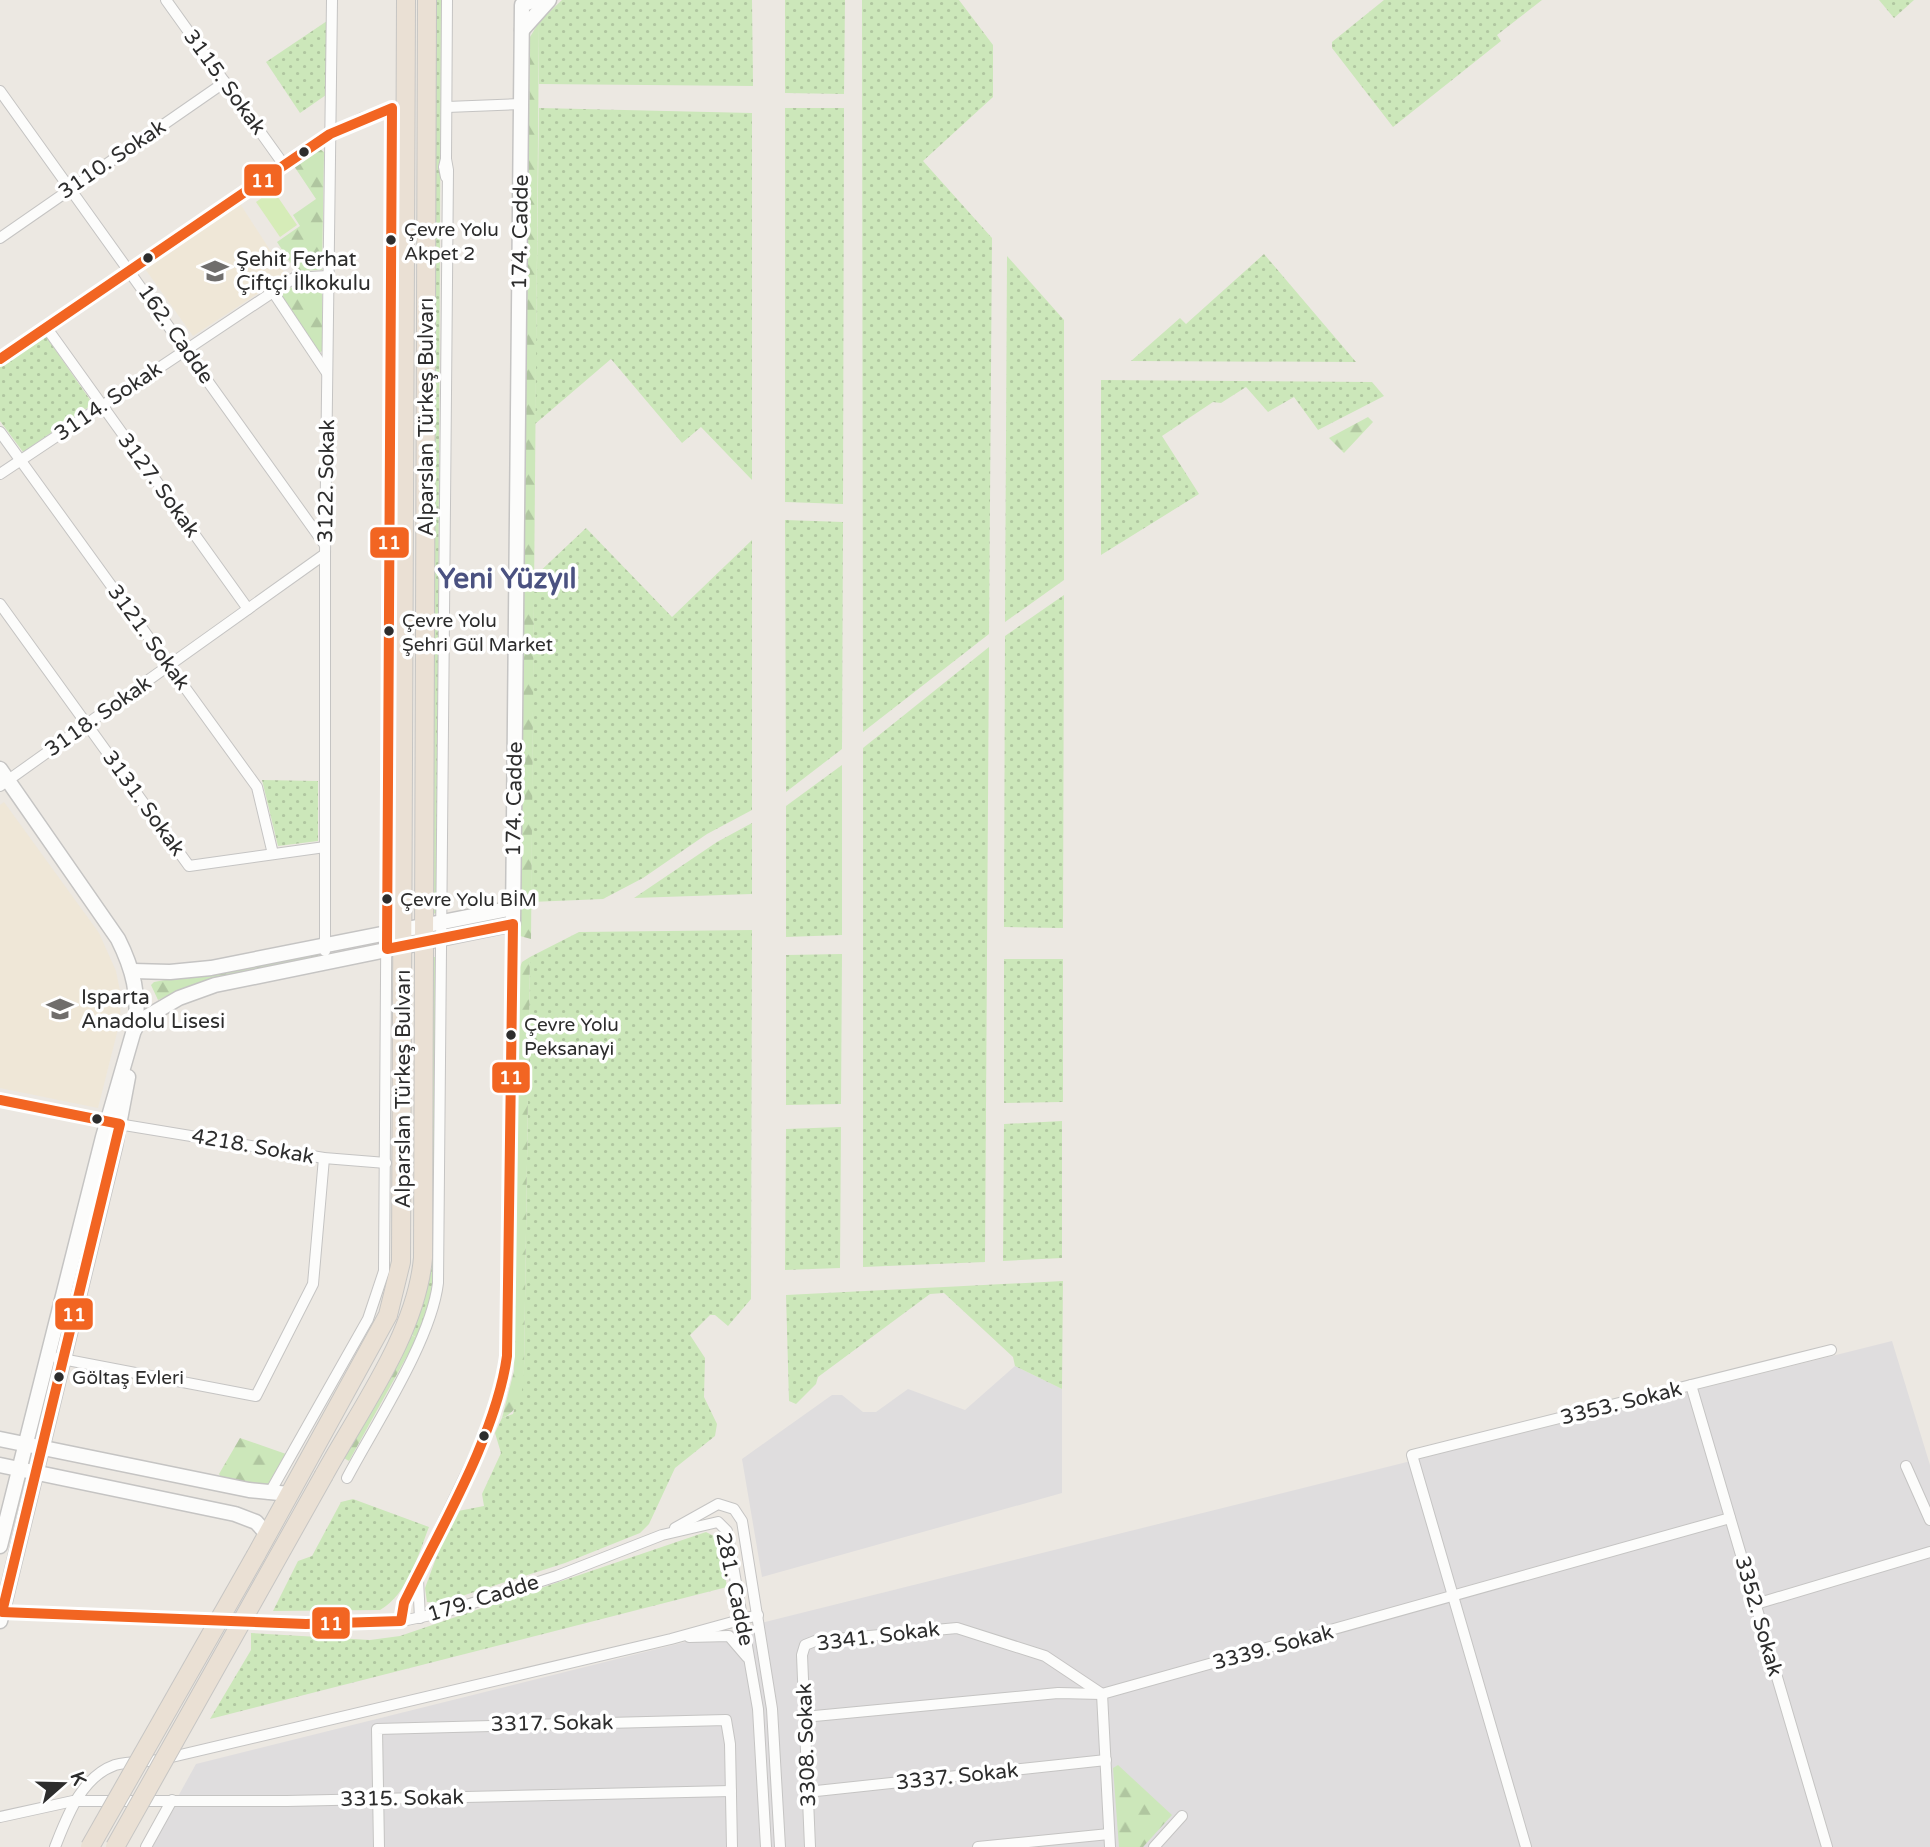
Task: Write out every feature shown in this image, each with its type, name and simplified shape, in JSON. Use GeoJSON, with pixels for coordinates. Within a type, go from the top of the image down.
{"type":"FeatureCollection","features":[{"type":"Feature","properties":{"kind":"highway","name":"Alparslan Türkeş Bulvarı"},"geometry":{"type":"LineString","coordinates":[[90,1847],[256,1555],[388,1315],[400,1275],[395,940],[399,106],[406,0]]}},
{"type":"Feature","properties":{"kind":"highway","name":"Alparslan Türkeş Bulvarı"},"geometry":{"type":"LineString","coordinates":[[115,1847],[324,1475],[406,1324],[418,1291],[423,1244],[433,932],[427,0]]}},
{"type":"Feature","properties":{"kind":"main road"},"geometry":{"type":"LineString","coordinates":[[522,30],[549,0]]}},
{"type":"Feature","properties":{"kind":"main road","name":"174. Cadde"},"geometry":{"type":"LineString","coordinates":[[513,924],[522,30],[526,2]]}},
{"type":"Feature","properties":{"kind":"main road"},"geometry":{"type":"LineString","coordinates":[[1,1616],[64,1359],[136,1023],[136,991],[132,971],[103,915],[3,778]]}},
{"type":"Feature","properties":{"kind":"main road"},"geometry":{"type":"LineString","coordinates":[[136,1023],[200,989],[325,962],[513,908]]}},
{"type":"Feature","properties":{"kind":"main road"},"geometry":{"type":"LineString","coordinates":[[433,932],[513,924]]}},
{"type":"Feature","properties":{"kind":"main road"},"geometry":{"type":"LineString","coordinates":[[132,971],[170,972],[211,968],[325,946],[395,940]]}},
{"type":"Feature","properties":{"kind":"main road"},"geometry":{"type":"LineString","coordinates":[[0,1546],[48,1356],[113,1123]]}},
{"type":"Feature","properties":{"kind":"main road"},"geometry":{"type":"LineString","coordinates":[[0,1439],[269,1494],[289,1494]]}},
{"type":"Feature","properties":{"kind":"main road"},"geometry":{"type":"LineString","coordinates":[[0,1465],[235,1514],[256,1522],[267,1534]]}},
{"type":"Feature","properties":{"kind":"street","name":"3115. Sokak"},"geometry":{"type":"LineString","coordinates":[[166,0],[284,165]]}},
{"type":"Feature","properties":{"kind":"street","name":"3122. Sokak"},"geometry":{"type":"LineString","coordinates":[[325,962],[325,550],[332,0]]}},
{"type":"Feature","properties":{"kind":"street"},"geometry":{"type":"LineString","coordinates":[[347,1478],[421,1340],[437,1294],[433,932],[447,0]]}},
{"type":"Feature","properties":{"kind":"street","name":"3110. Sokak"},"geometry":{"type":"LineString","coordinates":[[0,238],[225,82]]}},
{"type":"Feature","properties":{"kind":"street","name":"162. Cadde"},"geometry":{"type":"LineString","coordinates":[[0,91],[186,348],[325,550]]}},
{"type":"Feature","properties":{"kind":"street"},"geometry":{"type":"LineString","coordinates":[[447,107],[521,104]]}},
{"type":"Feature","properties":{"kind":"street"},"geometry":{"type":"LineString","coordinates":[[0,359],[330,134],[399,106]]}},
{"type":"Feature","properties":{"kind":"street","name":"3114. Sokak"},"geometry":{"type":"LineString","coordinates":[[0,474],[294,278],[328,276]]}},
{"type":"Feature","properties":{"kind":"street"},"geometry":{"type":"LineString","coordinates":[[273,292],[327,373]]}},
{"type":"Feature","properties":{"kind":"street","name":"3127. Sokak"},"geometry":{"type":"LineString","coordinates":[[46,327],[248,609]]}},
{"type":"Feature","properties":{"kind":"street","name":"3121. Sokak"},"geometry":{"type":"LineString","coordinates":[[0,432],[257,787],[273,854]]}},
{"type":"Feature","properties":{"kind":"street","name":"3118. Sokak"},"geometry":{"type":"LineString","coordinates":[[3,778],[87,724],[248,609],[325,550]]}},
{"type":"Feature","properties":{"kind":"street","name":"3131. Sokak"},"geometry":{"type":"LineString","coordinates":[[0,604],[189,866],[273,854]]}},
{"type":"Feature","properties":{"kind":"street"},"geometry":{"type":"LineString","coordinates":[[273,854],[325,847]]}},
{"type":"Feature","properties":{"kind":"street","name":"174. Cadde"},"geometry":{"type":"LineString","coordinates":[[401,1621],[404,1603],[418,1579],[439,1526],[492,1420],[505,1373],[513,924]]}},
{"type":"Feature","properties":{"kind":"street"},"geometry":{"type":"LineString","coordinates":[[269,1494],[375,1305],[386,1251],[386,1163],[395,940]]}},
{"type":"Feature","properties":{"kind":"street","name":"4218. Sokak"},"geometry":{"type":"LineString","coordinates":[[0,1100],[113,1123],[324,1158],[386,1163]]}},
{"type":"Feature","properties":{"kind":"street"},"geometry":{"type":"LineString","coordinates":[[48,1356],[256,1396],[313,1284],[324,1158]]}},
{"type":"Feature","properties":{"kind":"street","name":"3353. Sokak"},"geometry":{"type":"LineString","coordinates":[[1454,1597],[1412,1455],[1830,1350]]}},
{"type":"Feature","properties":{"kind":"street","name":"3352. Sokak"},"geometry":{"type":"LineString","coordinates":[[1691,1385],[1827,1847]]}},
{"type":"Feature","properties":{"kind":"street"},"geometry":{"type":"LineString","coordinates":[[1906,1466],[1930,1520]]}},
{"type":"Feature","properties":{"kind":"street","name":"281. Cadde"},"geometry":{"type":"LineString","coordinates":[[662,1535],[715,1505],[734,1509],[744,1526],[772,1709],[780,1847]]}},
{"type":"Feature","properties":{"kind":"street","name":"3339. Sokak"},"geometry":{"type":"LineString","coordinates":[[804,1717],[1058,1693],[1102,1694],[1730,1518]]}},
{"type":"Feature","properties":{"kind":"street","name":"281. Cadde"},"geometry":{"type":"LineString","coordinates":[[662,1535],[706,1522],[724,1525],[758,1709],[766,1847]]}},
{"type":"Feature","properties":{"kind":"street","name":"179. Cadde"},"geometry":{"type":"LineString","coordinates":[[1,1616],[306,1624],[401,1621],[420,1618],[568,1572],[662,1535]]}},
{"type":"Feature","properties":{"kind":"street"},"geometry":{"type":"LineString","coordinates":[[1756,1604],[1930,1552]]}},
{"type":"Feature","properties":{"kind":"street"},"geometry":{"type":"LineString","coordinates":[[418,1579],[420,1618]]}},
{"type":"Feature","properties":{"kind":"street"},"geometry":{"type":"LineString","coordinates":[[1454,1597],[1526,1847]]}},
{"type":"Feature","properties":{"kind":"street"},"geometry":{"type":"LineString","coordinates":[[55,1847],[73,1801],[104,1772],[117,1765],[159,1760],[671,1639],[758,1615]]}},
{"type":"Feature","properties":{"kind":"street","name":"3341. Sokak"},"geometry":{"type":"LineString","coordinates":[[805,1645],[828,1640],[957,1628],[1045,1656],[1102,1694]]}},
{"type":"Feature","properties":{"kind":"street"},"geometry":{"type":"LineString","coordinates":[[671,1639],[729,1636],[735,1639],[751,1662]]}},
{"type":"Feature","properties":{"kind":"street","name":"3308. Sokak"},"geometry":{"type":"LineString","coordinates":[[805,1645],[802,1655],[810,1847]]}},
{"type":"Feature","properties":{"kind":"street"},"geometry":{"type":"LineString","coordinates":[[1102,1694],[1110,1847]]}},
{"type":"Feature","properties":{"kind":"street","name":"3317. Sokak"},"geometry":{"type":"LineString","coordinates":[[378,1799],[377,1729],[726,1720],[731,1791]]}},
{"type":"Feature","properties":{"kind":"street","name":"3337. Sokak"},"geometry":{"type":"LineString","coordinates":[[807,1792],[1106,1760]]}},
{"type":"Feature","properties":{"kind":"street"},"geometry":{"type":"LineString","coordinates":[[731,1791],[732,1847]]}},
{"type":"Feature","properties":{"kind":"street","name":"3315. Sokak"},"geometry":{"type":"LineString","coordinates":[[0,1817],[73,1801],[378,1799],[731,1791]]}},
{"type":"Feature","properties":{"kind":"street"},"geometry":{"type":"LineString","coordinates":[[378,1799],[379,1847]]}},
{"type":"Feature","properties":{"kind":"street"},"geometry":{"type":"LineString","coordinates":[[146,1847],[172,1800]]}},
{"type":"Feature","properties":{"kind":"street"},"geometry":{"type":"LineString","coordinates":[[1154,1847],[1182,1816]]}},
{"type":"Feature","properties":{"kind":"street"},"geometry":{"type":"LineString","coordinates":[[978,1847],[1109,1834]]}},
{"type":"Feature","properties":{"kind":"shaded area","name":"Şehit Ferhat Çiftçi İlkokulu"},"geometry":{"type":"Polygon","coordinates":[[[239,202],[286,275],[193,336],[143,266],[239,202]]]}},
{"type":"Feature","properties":{"kind":"shaded area","name":"Isparta Anadolu Lisesi"},"geometry":{"type":"Polygon","coordinates":[[[4,802],[99,933],[116,971],[121,996],[120,1021],[98,1108],[0,1088],[0,805],[4,802]]]}},
{"type":"Feature","properties":{"kind":"shaded area"},"geometry":{"type":"Polygon","coordinates":[[[1892,1341],[1930,1465],[1930,1847],[150,1847],[196,1764],[1892,1341]]]}},
{"type":"Feature","properties":{"kind":"shaded area"},"geometry":{"type":"Polygon","coordinates":[[[1015,1366],[1062,1389],[1062,1493],[762,1577],[742,1459],[832,1395],[842,1395],[863,1412],[876,1412],[908,1389],[965,1410],[1015,1366]]]}},
{"type":"Feature","properties":{"kind":"green space"},"geometry":{"type":"Polygon","coordinates":[[[435,0],[441,0],[437,913],[432,914],[435,0]]]}},
{"type":"Feature","properties":{"kind":"green space"},"geometry":{"type":"Polygon","coordinates":[[[562,0],[752,0],[753,86],[539,84],[539,22],[562,0]]]}},
{"type":"Feature","properties":{"kind":"green space"},"geometry":{"type":"Polygon","coordinates":[[[785,0],[845,0],[844,94],[785,93],[785,0]]]}},
{"type":"Feature","properties":{"kind":"green space"},"geometry":{"type":"Polygon","coordinates":[[[862,0],[959,0],[993,45],[993,97],[923,161],[992,238],[989,634],[863,732],[862,0]]]}},
{"type":"Feature","properties":{"kind":"green space"},"geometry":{"type":"Polygon","coordinates":[[[1384,0],[1542,0],[1497,35],[1501,41],[1393,127],[1332,48],[1332,42],[1384,0]]]}},
{"type":"Feature","properties":{"kind":"green space"},"geometry":{"type":"Polygon","coordinates":[[[1879,0],[1914,0],[1894,18],[1879,0]]]}},
{"type":"Feature","properties":{"kind":"green space"},"geometry":{"type":"Polygon","coordinates":[[[327,21],[326,95],[300,113],[266,62],[327,21]]]}},
{"type":"Feature","properties":{"kind":"green space"},"geometry":{"type":"Polygon","coordinates":[[[539,22],[531,939],[520,936],[530,37],[539,22]]]}},
{"type":"Feature","properties":{"kind":"green space"},"geometry":{"type":"Polygon","coordinates":[[[539,108],[752,113],[752,480],[701,427],[682,443],[611,359],[535,424],[539,108]]]}},
{"type":"Feature","properties":{"kind":"green space"},"geometry":{"type":"Polygon","coordinates":[[[785,108],[844,108],[843,504],[785,502],[785,108]]]}},
{"type":"Feature","properties":{"kind":"green space"},"geometry":{"type":"Polygon","coordinates":[[[320,149],[324,152],[322,270],[296,271],[277,242],[300,226],[293,215],[316,199],[294,166],[320,149]]]}},
{"type":"Feature","properties":{"kind":"green space"},"geometry":{"type":"Polygon","coordinates":[[[273,190],[297,225],[280,237],[256,202],[273,190]]]}},
{"type":"Feature","properties":{"kind":"green space"},"geometry":{"type":"Polygon","coordinates":[[[1264,254],[1356,362],[1131,361],[1180,318],[1186,324],[1264,254]]]}},
{"type":"Feature","properties":{"kind":"green space"},"geometry":{"type":"Polygon","coordinates":[[[1007,256],[1064,320],[1064,580],[1005,622],[1007,256]]]}},
{"type":"Feature","properties":{"kind":"green space"},"geometry":{"type":"Polygon","coordinates":[[[322,283],[322,351],[319,353],[280,295],[297,284],[322,283]]]}},
{"type":"Feature","properties":{"kind":"green space"},"geometry":{"type":"Polygon","coordinates":[[[45,335],[93,404],[23,452],[0,421],[0,366],[45,335]]]}},
{"type":"Feature","properties":{"kind":"green space"},"geometry":{"type":"Polygon","coordinates":[[[1101,380],[1372,382],[1384,396],[1318,430],[1294,397],[1268,412],[1246,387],[1221,403],[1213,402],[1162,436],[1199,494],[1101,555],[1101,380]]]}},
{"type":"Feature","properties":{"kind":"green space"},"geometry":{"type":"Polygon","coordinates":[[[1368,417],[1373,422],[1344,453],[1329,438],[1368,417]]]}},
{"type":"Feature","properties":{"kind":"green space"},"geometry":{"type":"Polygon","coordinates":[[[785,520],[843,522],[842,749],[786,792],[785,520]]]}},
{"type":"Feature","properties":{"kind":"green space"},"geometry":{"type":"Polygon","coordinates":[[[586,528],[672,617],[752,540],[752,810],[707,834],[643,878],[603,899],[531,902],[534,577],[586,528]]]}},
{"type":"Feature","properties":{"kind":"green space"},"geometry":{"type":"Polygon","coordinates":[[[1064,595],[1063,928],[1004,927],[1005,636],[1064,595]]]}},
{"type":"Feature","properties":{"kind":"green space"},"geometry":{"type":"Polygon","coordinates":[[[989,647],[985,1262],[863,1267],[863,748],[989,647]]]}},
{"type":"Feature","properties":{"kind":"green space"},"geometry":{"type":"Polygon","coordinates":[[[842,765],[842,935],[786,937],[786,806],[842,765]]]}},
{"type":"Feature","properties":{"kind":"green space"},"geometry":{"type":"Polygon","coordinates":[[[262,780],[318,781],[318,841],[278,846],[262,780]]]}},
{"type":"Feature","properties":{"kind":"green space"},"geometry":{"type":"Polygon","coordinates":[[[752,823],[752,894],[634,898],[717,842],[752,823]]]}},
{"type":"Feature","properties":{"kind":"green space"},"geometry":{"type":"Polygon","coordinates":[[[752,930],[751,1299],[728,1326],[715,1315],[710,1315],[690,1335],[705,1358],[704,1397],[717,1424],[715,1436],[675,1468],[649,1524],[640,1533],[565,1563],[440,1603],[427,1602],[425,1588],[453,1512],[484,1506],[482,1494],[501,1453],[495,1433],[502,1418],[513,1414],[524,1370],[530,957],[579,932],[752,930]]]}},
{"type":"Feature","properties":{"kind":"green space"},"geometry":{"type":"Polygon","coordinates":[[[318,952],[318,959],[183,989],[158,1000],[151,985],[154,982],[318,952]]]}},
{"type":"Feature","properties":{"kind":"green space"},"geometry":{"type":"Polygon","coordinates":[[[842,954],[841,1104],[786,1105],[786,955],[842,954]]]}},
{"type":"Feature","properties":{"kind":"green space"},"geometry":{"type":"Polygon","coordinates":[[[432,957],[436,957],[435,1261],[429,1309],[417,1338],[412,1335],[424,1301],[431,1262],[432,957]]]}},
{"type":"Feature","properties":{"kind":"green space"},"geometry":{"type":"Polygon","coordinates":[[[530,957],[524,1377],[522,1391],[514,1410],[502,1418],[514,1371],[520,967],[522,962],[530,957]]]}},
{"type":"Feature","properties":{"kind":"green space"},"geometry":{"type":"Polygon","coordinates":[[[1004,959],[1063,959],[1063,1102],[1004,1103],[1004,959]]]}},
{"type":"Feature","properties":{"kind":"green space"},"geometry":{"type":"Polygon","coordinates":[[[1062,1121],[1062,1258],[1003,1261],[1004,1124],[1062,1121]]]}},
{"type":"Feature","properties":{"kind":"green space"},"geometry":{"type":"Polygon","coordinates":[[[841,1127],[840,1268],[785,1270],[786,1129],[841,1127]]]}},
{"type":"Feature","properties":{"kind":"green space"},"geometry":{"type":"Polygon","coordinates":[[[1063,1281],[1062,1389],[1015,1366],[1013,1357],[944,1293],[930,1294],[818,1377],[816,1384],[796,1404],[789,1401],[786,1295],[1063,1281]]]}},
{"type":"Feature","properties":{"kind":"green space"},"geometry":{"type":"Polygon","coordinates":[[[411,1335],[417,1338],[349,1461],[344,1458],[411,1335]]]}},
{"type":"Feature","properties":{"kind":"green space"},"geometry":{"type":"Polygon","coordinates":[[[240,1438],[286,1454],[267,1489],[222,1479],[219,1474],[240,1438]]]}},
{"type":"Feature","properties":{"kind":"green space"},"geometry":{"type":"Polygon","coordinates":[[[353,1499],[429,1527],[411,1573],[398,1594],[380,1610],[273,1611],[298,1561],[312,1556],[341,1502],[353,1499]]]}},
{"type":"Feature","properties":{"kind":"green space"},"geometry":{"type":"Polygon","coordinates":[[[706,1532],[718,1538],[727,1587],[210,1719],[251,1650],[251,1633],[370,1640],[400,1636],[706,1532]]]}},
{"type":"Feature","properties":{"kind":"green space"},"geometry":{"type":"Polygon","coordinates":[[[1118,1765],[1172,1815],[1143,1847],[1119,1847],[1113,1768],[1118,1765]]]}},
{"type":"Feature","properties":{"kind":"transit line","name":"11"},"geometry":{"type":"LineString","coordinates":[[0,359],[330,134],[392,108],[387,949],[513,924],[507,1356],[501,1387],[479,1450],[404,1603],[401,1621],[306,1624],[2,1612],[120,1124],[0,1100]]}},
{"type":"Feature","properties":{"kind":"place","name":"Çevre Yolu Akpet 2"},"geometry":{"type":"Point","coordinates":[391,240]}},
{"type":"Feature","properties":{"kind":"place","name":"Şehit Ferhat Çiftçi İlkokulu"},"geometry":{"type":"Point","coordinates":[215,271]}},
{"type":"Feature","properties":{"kind":"place","name":"Çevre Yolu Şehri Gül Market"},"geometry":{"type":"Point","coordinates":[389,631]}},
{"type":"Feature","properties":{"kind":"place","name":"Çevre Yolu BİM"},"geometry":{"type":"Point","coordinates":[387,899]}},
{"type":"Feature","properties":{"kind":"place","name":"Isparta Anadolu Lisesi"},"geometry":{"type":"Point","coordinates":[60,1009]}},
{"type":"Feature","properties":{"kind":"place","name":"Çevre Yolu Peksanayi"},"geometry":{"type":"Point","coordinates":[511,1035]}},
{"type":"Feature","properties":{"kind":"place","name":"Göltaş Evleri"},"geometry":{"type":"Point","coordinates":[59,1377]}},
{"type":"Feature","properties":{"kind":"district","name":"Yeni Yüzyıl"},"geometry":{"type":"Point","coordinates":[507,578]}}]}
